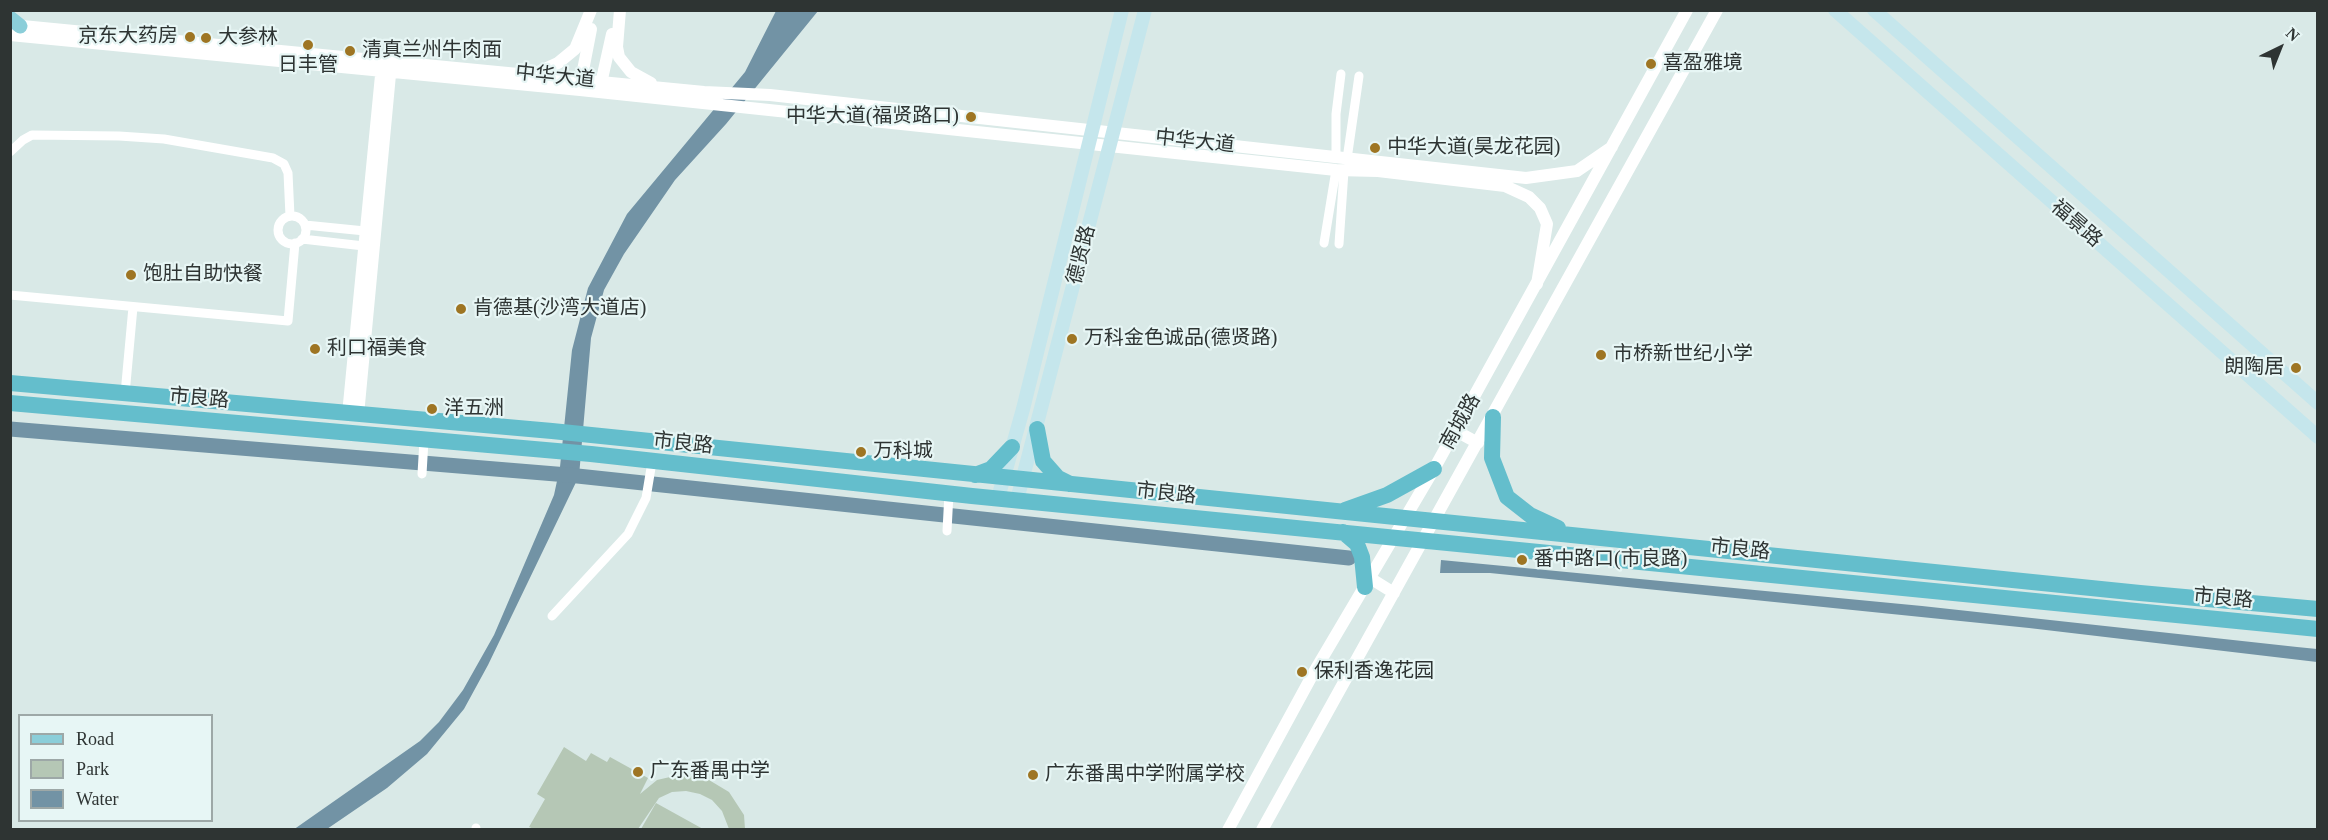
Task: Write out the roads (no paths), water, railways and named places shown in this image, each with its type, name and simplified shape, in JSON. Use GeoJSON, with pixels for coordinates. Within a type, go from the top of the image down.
{"type":"FeatureCollection","features":[{"type":"Feature","properties":{"kind":"highway","name":"市良路"},"geometry":{"type":"LineString","coordinates":[[10,383],[552,431],[1073,486],[1570,533],[2140,593],[2318,609]]}},
{"type":"Feature","properties":{"kind":"highway","name":"市良路"},"geometry":{"type":"LineString","coordinates":[[10,403],[424,444],[591,454],[651,466],[949,498],[998,498],[2318,629]]}},
{"type":"Feature","properties":{"kind":"highway"},"geometry":{"type":"LineString","coordinates":[[1493,417],[1492,458],[1508,497],[1530,515],[1570,533]]}},
{"type":"Feature","properties":{"kind":"highway"},"geometry":{"type":"LineString","coordinates":[[1036,429],[1043,461],[1058,477],[1073,486]]}},
{"type":"Feature","properties":{"kind":"highway"},"geometry":{"type":"LineString","coordinates":[[974,476],[991,469],[1012,447]]}},
{"type":"Feature","properties":{"kind":"highway"},"geometry":{"type":"LineString","coordinates":[[1341,512],[1387,495],[1434,470]]}},
{"type":"Feature","properties":{"kind":"highway"},"geometry":{"type":"LineString","coordinates":[[1343,532],[1357,544],[1368,583]]}},
{"type":"Feature","properties":{"kind":"main road","name":"德贤路"},"geometry":{"type":"LineString","coordinates":[[998,498],[1122,10]]}},
{"type":"Feature","properties":{"kind":"main road","name":"德贤路"},"geometry":{"type":"LineString","coordinates":[[1017,500],[1145,10]]}},
{"type":"Feature","properties":{"kind":"main road","name":"福景路"},"geometry":{"type":"LineString","coordinates":[[1835,10],[2318,437]]}},
{"type":"Feature","properties":{"kind":"main road","name":"福景路"},"geometry":{"type":"LineString","coordinates":[[1874,10],[2318,403]]}},
{"type":"Feature","properties":{"kind":"main road"},"geometry":{"type":"LineString","coordinates":[[2232,361],[2249,342]]}},
{"type":"Feature","properties":{"kind":"street"},"geometry":{"type":"LineString","coordinates":[[531,75],[558,63],[575,49],[593,10]]}},
{"type":"Feature","properties":{"kind":"street"},"geometry":{"type":"LineString","coordinates":[[580,85],[593,10]]}},
{"type":"Feature","properties":{"kind":"street"},"geometry":{"type":"LineString","coordinates":[[601,87],[619,10]]}},
{"type":"Feature","properties":{"kind":"street"},"geometry":{"type":"LineString","coordinates":[[619,10],[616,47],[619,57],[631,72],[660,87]]}},
{"type":"Feature","properties":{"kind":"street","name":"南城路"},"geometry":{"type":"LineString","coordinates":[[1228,830],[1314,672],[1407,518],[1456,431],[1687,10]]}},
{"type":"Feature","properties":{"kind":"street","name":"南城路"},"geometry":{"type":"LineString","coordinates":[[1262,830],[1717,10]]}},
{"type":"Feature","properties":{"kind":"street","name":"中华大道"},"geometry":{"type":"LineString","coordinates":[[13,26],[601,87],[692,103],[1088,145]]}},
{"type":"Feature","properties":{"kind":"street"},"geometry":{"type":"LineString","coordinates":[[353,415],[365,231],[386,66]]}},
{"type":"Feature","properties":{"kind":"street"},"geometry":{"type":"LineString","coordinates":[[353,415],[386,66]]}},
{"type":"Feature","properties":{"kind":"street","name":"中华大道"},"geometry":{"type":"LineString","coordinates":[[386,66],[531,75],[580,85]]}},
{"type":"Feature","properties":{"kind":"street"},"geometry":{"type":"LineString","coordinates":[[1339,244],[1341,164],[1336,114],[1341,74]]}},
{"type":"Feature","properties":{"kind":"street"},"geometry":{"type":"LineString","coordinates":[[1324,243],[1359,76]]}},
{"type":"Feature","properties":{"kind":"street","name":"中华大道"},"geometry":{"type":"LineString","coordinates":[[601,87],[660,87],[770,95],[1092,131],[1112,140],[1149,151],[1341,164]]}},
{"type":"Feature","properties":{"kind":"street"},"geometry":{"type":"LineString","coordinates":[[10,152],[22,140],[32,135],[119,136],[164,139],[273,158],[284,164],[288,173],[290,216]]}},
{"type":"Feature","properties":{"kind":"street"},"geometry":{"type":"LineString","coordinates":[[1149,151],[1151,137]]}},
{"type":"Feature","properties":{"kind":"street","name":"中华大道"},"geometry":{"type":"LineString","coordinates":[[1112,140],[1151,137],[1378,171],[1505,181],[1548,177],[1577,171],[1612,147]]}},
{"type":"Feature","properties":{"kind":"street"},"geometry":{"type":"LineString","coordinates":[[1088,145],[1112,140]]}},
{"type":"Feature","properties":{"kind":"street","name":"中华大道"},"geometry":{"type":"LineString","coordinates":[[1505,181],[1529,196],[1540,208],[1547,224],[1537,284]]}},
{"type":"Feature","properties":{"kind":"street"},"geometry":{"type":"LineString","coordinates":[[290,216],[281,222],[278,231],[286,242],[364,246]]}},
{"type":"Feature","properties":{"kind":"street"},"geometry":{"type":"LineString","coordinates":[[10,295],[288,321],[299,241],[306,232],[305,225],[300,219],[290,216]]}},
{"type":"Feature","properties":{"kind":"street"},"geometry":{"type":"LineString","coordinates":[[305,225],[365,231]]}},
{"type":"Feature","properties":{"kind":"street"},"geometry":{"type":"LineString","coordinates":[[125,394],[133,307]]}},
{"type":"Feature","properties":{"kind":"street"},"geometry":{"type":"LineString","coordinates":[[1456,431],[1478,443]]}},
{"type":"Feature","properties":{"kind":"street"},"geometry":{"type":"LineString","coordinates":[[422,474],[424,444]]}},
{"type":"Feature","properties":{"kind":"street"},"geometry":{"type":"LineString","coordinates":[[552,616],[628,534],[646,498],[651,466]]}},
{"type":"Feature","properties":{"kind":"street"},"geometry":{"type":"LineString","coordinates":[[947,531],[949,498]]}},
{"type":"Feature","properties":{"kind":"street"},"geometry":{"type":"LineString","coordinates":[[1368,583],[1394,593]]}},
{"type":"Feature","properties":{"kind":"water"},"geometry":{"type":"Polygon","coordinates":[[[776,11],[818,11],[726,124],[675,180],[624,254],[604,290],[591,338],[579,476],[488,665],[464,709],[427,754],[387,788],[327,829],[293,830],[420,741],[439,722],[463,690],[494,635],[554,495],[560,467],[572,350],[588,288],[627,214],[745,72],[776,11]]]}},
{"type":"Feature","properties":{"kind":"water"},"geometry":{"type":"Polygon","coordinates":[[[1441,560],[1922,606],[2317,649],[2317,662],[2029,628],[1490,573],[1440,573],[1441,560]]]}},
{"type":"Feature","properties":{"kind":"waterway"},"geometry":{"type":"LineString","coordinates":[[10,429],[568,475],[1349,558]]}},
{"type":"Feature","properties":{"kind":"place","name":"京东大药房"},"geometry":{"type":"Point","coordinates":[190,37]}},
{"type":"Feature","properties":{"kind":"place","name":"大参林"},"geometry":{"type":"Point","coordinates":[206,38]}},
{"type":"Feature","properties":{"kind":"place","name":"日丰管"},"geometry":{"type":"Point","coordinates":[308,45]}},
{"type":"Feature","properties":{"kind":"place","name":"清真兰州牛肉面"},"geometry":{"type":"Point","coordinates":[350,51]}},
{"type":"Feature","properties":{"kind":"place","name":"喜盈雅境"},"geometry":{"type":"Point","coordinates":[1651,64]}},
{"type":"Feature","properties":{"kind":"place","name":"中华大道(福贤路口)"},"geometry":{"type":"Point","coordinates":[971,117]}},
{"type":"Feature","properties":{"kind":"place","name":"中华大道(昊龙花园)"},"geometry":{"type":"Point","coordinates":[1375,148]}},
{"type":"Feature","properties":{"kind":"place","name":"饱肚自助快餐"},"geometry":{"type":"Point","coordinates":[131,275]}},
{"type":"Feature","properties":{"kind":"place","name":"肯德基(沙湾大道店)"},"geometry":{"type":"Point","coordinates":[461,309]}},
{"type":"Feature","properties":{"kind":"place","name":"万科金色诚品(德贤路)"},"geometry":{"type":"Point","coordinates":[1072,339]}},
{"type":"Feature","properties":{"kind":"place","name":"利口福美食"},"geometry":{"type":"Point","coordinates":[315,349]}},
{"type":"Feature","properties":{"kind":"place","name":"市桥新世纪小学"},"geometry":{"type":"Point","coordinates":[1601,355]}},
{"type":"Feature","properties":{"kind":"place","name":"朗陶居"},"geometry":{"type":"Point","coordinates":[2296,368]}},
{"type":"Feature","properties":{"kind":"place","name":"洋五洲"},"geometry":{"type":"Point","coordinates":[432,409]}},
{"type":"Feature","properties":{"kind":"place","name":"万科城"},"geometry":{"type":"Point","coordinates":[861,452]}},
{"type":"Feature","properties":{"kind":"place","name":"番中路口(市良路)"},"geometry":{"type":"Point","coordinates":[1522,560]}},
{"type":"Feature","properties":{"kind":"place","name":"保利香逸花园"},"geometry":{"type":"Point","coordinates":[1302,672]}},
{"type":"Feature","properties":{"kind":"place","name":"广东番禺中学"},"geometry":{"type":"Point","coordinates":[638,772]}},
{"type":"Feature","properties":{"kind":"place","name":"广东番禺中学附属学校"},"geometry":{"type":"Point","coordinates":[1033,775]}}]}
